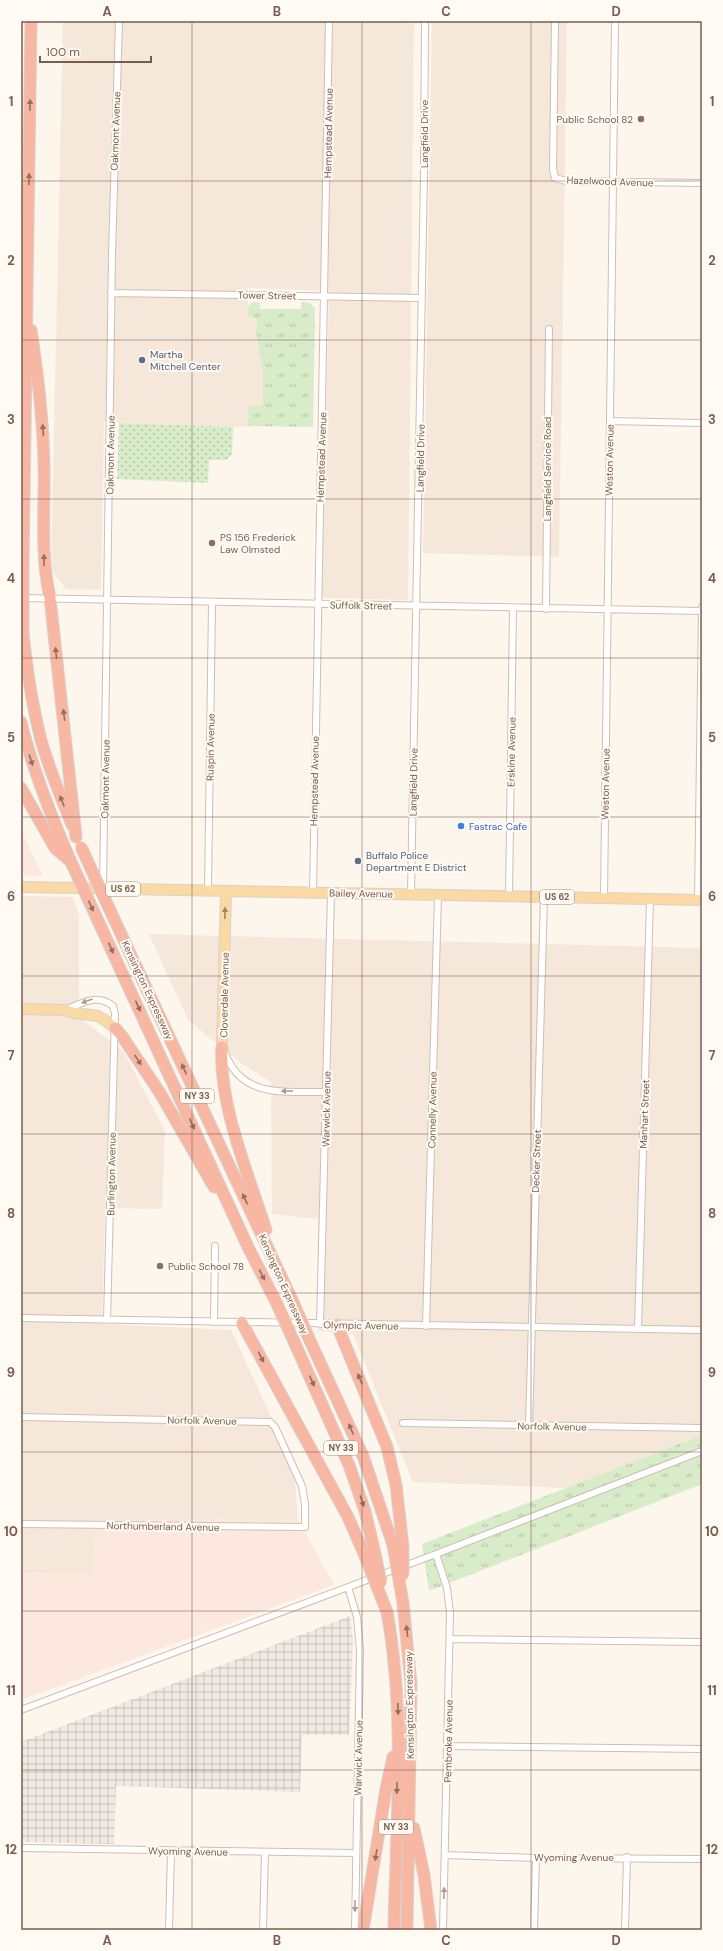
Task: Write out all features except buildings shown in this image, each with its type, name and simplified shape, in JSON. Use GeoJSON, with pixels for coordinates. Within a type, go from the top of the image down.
{"type":"FeatureCollection","features":[{"type":"Feature","properties":{"kind":"highway","name":"Kensington Expressway"},"geometry":{"type":"LineString","coordinates":[[31,21],[23,567],[23,634],[28,682],[41,742],[52,776],[79,842],[114,920],[280,1273],[363,1456],[398,1546],[411,1684],[407,1930]]}},
{"type":"Feature","properties":{"kind":"highway"},"geometry":{"type":"LineString","coordinates":[[26,300],[38,376],[42,416],[44,466],[43,563],[50,598],[79,842]]}},
{"type":"Feature","properties":{"kind":"highway"},"geometry":{"type":"LineString","coordinates":[[21,722],[29,755],[59,846]]}},
{"type":"Feature","properties":{"kind":"highway"},"geometry":{"type":"LineString","coordinates":[[21,788],[59,846]]}},
{"type":"Feature","properties":{"kind":"highway","name":"Kensington Expressway"},"geometry":{"type":"LineString","coordinates":[[59,846],[71,862],[248,1247],[276,1302],[349,1465],[365,1511],[370,1555],[387,1612],[394,1647],[397,1683],[398,1735],[394,1930]]}},
{"type":"Feature","properties":{"kind":"highway"},"geometry":{"type":"LineString","coordinates":[[115,1028],[122,1036],[160,1093],[248,1247]]}},
{"type":"Feature","properties":{"kind":"highway"},"geometry":{"type":"LineString","coordinates":[[222,1047],[223,1076],[230,1116],[280,1273]]}},
{"type":"Feature","properties":{"kind":"highway"},"geometry":{"type":"LineString","coordinates":[[242,1323],[370,1555]]}},
{"type":"Feature","properties":{"kind":"highway"},"geometry":{"type":"LineString","coordinates":[[337,1324],[387,1447],[396,1485],[398,1546]]}},
{"type":"Feature","properties":{"kind":"highway"},"geometry":{"type":"LineString","coordinates":[[363,1930],[386,1788],[398,1735]]}},
{"type":"Feature","properties":{"kind":"highway"},"geometry":{"type":"LineString","coordinates":[[410,1811],[424,1875],[431,1930]]}},
{"type":"Feature","properties":{"kind":"main road","name":"Bailey Avenue"},"geometry":{"type":"LineString","coordinates":[[21,887],[700,900]]}},
{"type":"Feature","properties":{"kind":"main road","name":"Cloverdale Avenue"},"geometry":{"type":"LineString","coordinates":[[222,1047],[226,891]]}},
{"type":"Feature","properties":{"kind":"main road","name":"Burlington Avenue"},"geometry":{"type":"LineString","coordinates":[[21,1009],[66,1010],[74,1014],[98,1016],[115,1028]]}},
{"type":"Feature","properties":{"kind":"street","name":"Oakmont Avenue"},"geometry":{"type":"LineString","coordinates":[[103,888],[111,293],[119,21]]}},
{"type":"Feature","properties":{"kind":"street","name":"Hempstead Avenue"},"geometry":{"type":"LineString","coordinates":[[313,892],[317,605],[325,296],[329,21]]}},
{"type":"Feature","properties":{"kind":"street","name":"Langfield Drive"},"geometry":{"type":"LineString","coordinates":[[411,894],[422,298],[425,21]]}},
{"type":"Feature","properties":{"kind":"street","name":"Hazelwood Avenue"},"geometry":{"type":"LineString","coordinates":[[555,21],[553,169],[555,178],[566,181],[702,183]]}},
{"type":"Feature","properties":{"kind":"street","name":"Weston Avenue"},"geometry":{"type":"LineString","coordinates":[[604,898],[615,21]]}},
{"type":"Feature","properties":{"kind":"street","name":"Tower Street"},"geometry":{"type":"LineString","coordinates":[[111,293],[422,298]]}},
{"type":"Feature","properties":{"kind":"street","name":"Langfield Service Road"},"geometry":{"type":"LineString","coordinates":[[546,609],[548,329]]}},
{"type":"Feature","properties":{"kind":"street"},"geometry":{"type":"LineString","coordinates":[[610,421],[702,423]]}},
{"type":"Feature","properties":{"kind":"street","name":"Suffolk Street"},"geometry":{"type":"LineString","coordinates":[[21,598],[702,612]]}},
{"type":"Feature","properties":{"kind":"street","name":"Ruspin Avenue"},"geometry":{"type":"LineString","coordinates":[[208,890],[212,603]]}},
{"type":"Feature","properties":{"kind":"street"},"geometry":{"type":"LineString","coordinates":[[700,900],[702,607]]}},
{"type":"Feature","properties":{"kind":"street","name":"Erskine Avenue"},"geometry":{"type":"LineString","coordinates":[[509,896],[513,608]]}},
{"type":"Feature","properties":{"kind":"street","name":"Warwick Avenue"},"geometry":{"type":"LineString","coordinates":[[320,1324],[331,893]]}},
{"type":"Feature","properties":{"kind":"street","name":"Connelly Avenue"},"geometry":{"type":"LineString","coordinates":[[426,1326],[438,895]]}},
{"type":"Feature","properties":{"kind":"street","name":"Decker Street"},"geometry":{"type":"LineString","coordinates":[[529,1426],[544,897]]}},
{"type":"Feature","properties":{"kind":"street","name":"Manhart Street"},"geometry":{"type":"LineString","coordinates":[[638,1329],[650,899]]}},
{"type":"Feature","properties":{"kind":"street","name":"Burlington Avenue"},"geometry":{"type":"LineString","coordinates":[[66,1010],[94,999],[101,999],[113,1006],[115,1014],[107,1320]]}},
{"type":"Feature","properties":{"kind":"street","name":"Cloverdale Avenue"},"geometry":{"type":"LineString","coordinates":[[222,1047],[235,1072],[246,1083],[272,1091],[326,1092]]}},
{"type":"Feature","properties":{"kind":"street"},"geometry":{"type":"LineString","coordinates":[[214,1246],[214,1322]]}},
{"type":"Feature","properties":{"kind":"street","name":"Olympic Avenue"},"geometry":{"type":"LineString","coordinates":[[21,1318],[702,1330]]}},
{"type":"Feature","properties":{"kind":"street","name":"Norfolk Avenue"},"geometry":{"type":"LineString","coordinates":[[21,1417],[270,1422],[275,1427],[302,1486],[305,1504],[305,1527]]}},
{"type":"Feature","properties":{"kind":"street","name":"Norfolk Avenue"},"geometry":{"type":"LineString","coordinates":[[403,1423],[702,1428]]}},
{"type":"Feature","properties":{"kind":"street"},"geometry":{"type":"LineString","coordinates":[[21,1710],[436,1554],[702,1451]]}},
{"type":"Feature","properties":{"kind":"street","name":"Northumberland Avenue"},"geometry":{"type":"LineString","coordinates":[[21,1524],[305,1527]]}},
{"type":"Feature","properties":{"kind":"street","name":"Pembroke Avenue"},"geometry":{"type":"LineString","coordinates":[[436,1554],[447,1588],[451,1639],[443,1930]]}},
{"type":"Feature","properties":{"kind":"street","name":"Warwick Avenue"},"geometry":{"type":"LineString","coordinates":[[348,1587],[357,1616],[360,1650],[355,1854],[355,1930]]}},
{"type":"Feature","properties":{"kind":"street"},"geometry":{"type":"LineString","coordinates":[[451,1639],[702,1642]]}},
{"type":"Feature","properties":{"kind":"street"},"geometry":{"type":"LineString","coordinates":[[448,1746],[702,1749]]}},
{"type":"Feature","properties":{"kind":"street","name":"Wyoming Avenue"},"geometry":{"type":"LineString","coordinates":[[21,1848],[355,1854]]}},
{"type":"Feature","properties":{"kind":"street"},"geometry":{"type":"LineString","coordinates":[[169,1930],[171,1850]]}},
{"type":"Feature","properties":{"kind":"street"},"geometry":{"type":"LineString","coordinates":[[263,1930],[265,1852]]}},
{"type":"Feature","properties":{"kind":"street","name":"Wyoming Avenue"},"geometry":{"type":"LineString","coordinates":[[446,1855],[536,1858],[627,1857],[702,1859]]}},
{"type":"Feature","properties":{"kind":"street"},"geometry":{"type":"LineString","coordinates":[[625,1930],[627,1857]]}},
{"type":"Feature","properties":{"kind":"street"},"geometry":{"type":"LineString","coordinates":[[534,1930],[536,1858]]}},
{"type":"Feature","properties":{"kind":"shaded area"},"geometry":{"type":"Polygon","coordinates":[[[63,21],[414,21],[408,600],[322,598],[329,291],[248,288],[248,317],[257,317],[256,331],[263,374],[263,406],[248,406],[248,426],[233,427],[104,422],[101,590],[66,589],[51,570],[63,21]]]}},
{"type":"Feature","properties":{"kind":"shaded area"},"geometry":{"type":"Polygon","coordinates":[[[432,21],[567,21],[559,557],[423,553],[432,21]]]}},
{"type":"Feature","properties":{"kind":"shaded area"},"geometry":{"type":"Polygon","coordinates":[[[21,831],[43,876],[21,875],[21,831]]]}},
{"type":"Feature","properties":{"kind":"shaded area"},"geometry":{"type":"Polygon","coordinates":[[[21,896],[72,897],[79,914],[79,1017],[124,1052],[165,1131],[162,1209],[105,1208],[102,1324],[231,1330],[294,1466],[298,1519],[96,1520],[93,1575],[21,1573],[21,896]]]}},
{"type":"Feature","properties":{"kind":"shaded area"},"geometry":{"type":"Polygon","coordinates":[[[149,934],[702,948],[702,1435],[566,1488],[413,1482],[353,1334],[318,1331],[318,1219],[272,1214],[271,1082],[241,1063],[188,1020],[149,934]]]}},
{"type":"Feature","properties":{"kind":"shaded area"},"geometry":{"type":"Polygon","coordinates":[[[298,1519],[334,1585],[21,1700],[21,1573],[93,1575],[96,1520],[298,1519]]]}},
{"type":"Feature","properties":{"kind":"shaded area"},"geometry":{"type":"Polygon","coordinates":[[[350,1616],[353,1640],[349,1735],[302,1735],[300,1792],[116,1786],[114,1844],[21,1842],[21,1742],[350,1616]]]}},
{"type":"Feature","properties":{"kind":"green space"},"geometry":{"type":"Polygon","coordinates":[[[253,302],[260,303],[260,309],[301,309],[301,302],[310,303],[314,307],[313,427],[248,426],[248,406],[263,406],[263,374],[256,331],[257,318],[248,317],[248,306],[253,302]]]}},
{"type":"Feature","properties":{"kind":"green space"},"geometry":{"type":"Polygon","coordinates":[[[119,423],[233,427],[232,454],[227,460],[209,460],[208,483],[117,479],[119,423]]]}},
{"type":"Feature","properties":{"kind":"green space"},"geometry":{"type":"Polygon","coordinates":[[[702,1435],[702,1484],[429,1591],[422,1544],[702,1435]]]}},
{"type":"Feature","properties":{"kind":"place","name":"Public School 82"},"geometry":{"type":"Point","coordinates":[641,119]}},
{"type":"Feature","properties":{"kind":"place","name":"Martha Mitchell Center"},"geometry":{"type":"Point","coordinates":[142,360]}},
{"type":"Feature","properties":{"kind":"place","name":"PS 156 Frederick Law Olmsted"},"geometry":{"type":"Point","coordinates":[212,543]}},
{"type":"Feature","properties":{"kind":"place","name":"Fastrac Cafe"},"geometry":{"type":"Point","coordinates":[461,826]}},
{"type":"Feature","properties":{"kind":"place","name":"Buffalo Police Department E District"},"geometry":{"type":"Point","coordinates":[358,861]}},
{"type":"Feature","properties":{"kind":"place","name":"Public School 78"},"geometry":{"type":"Point","coordinates":[160,1266]}}]}
